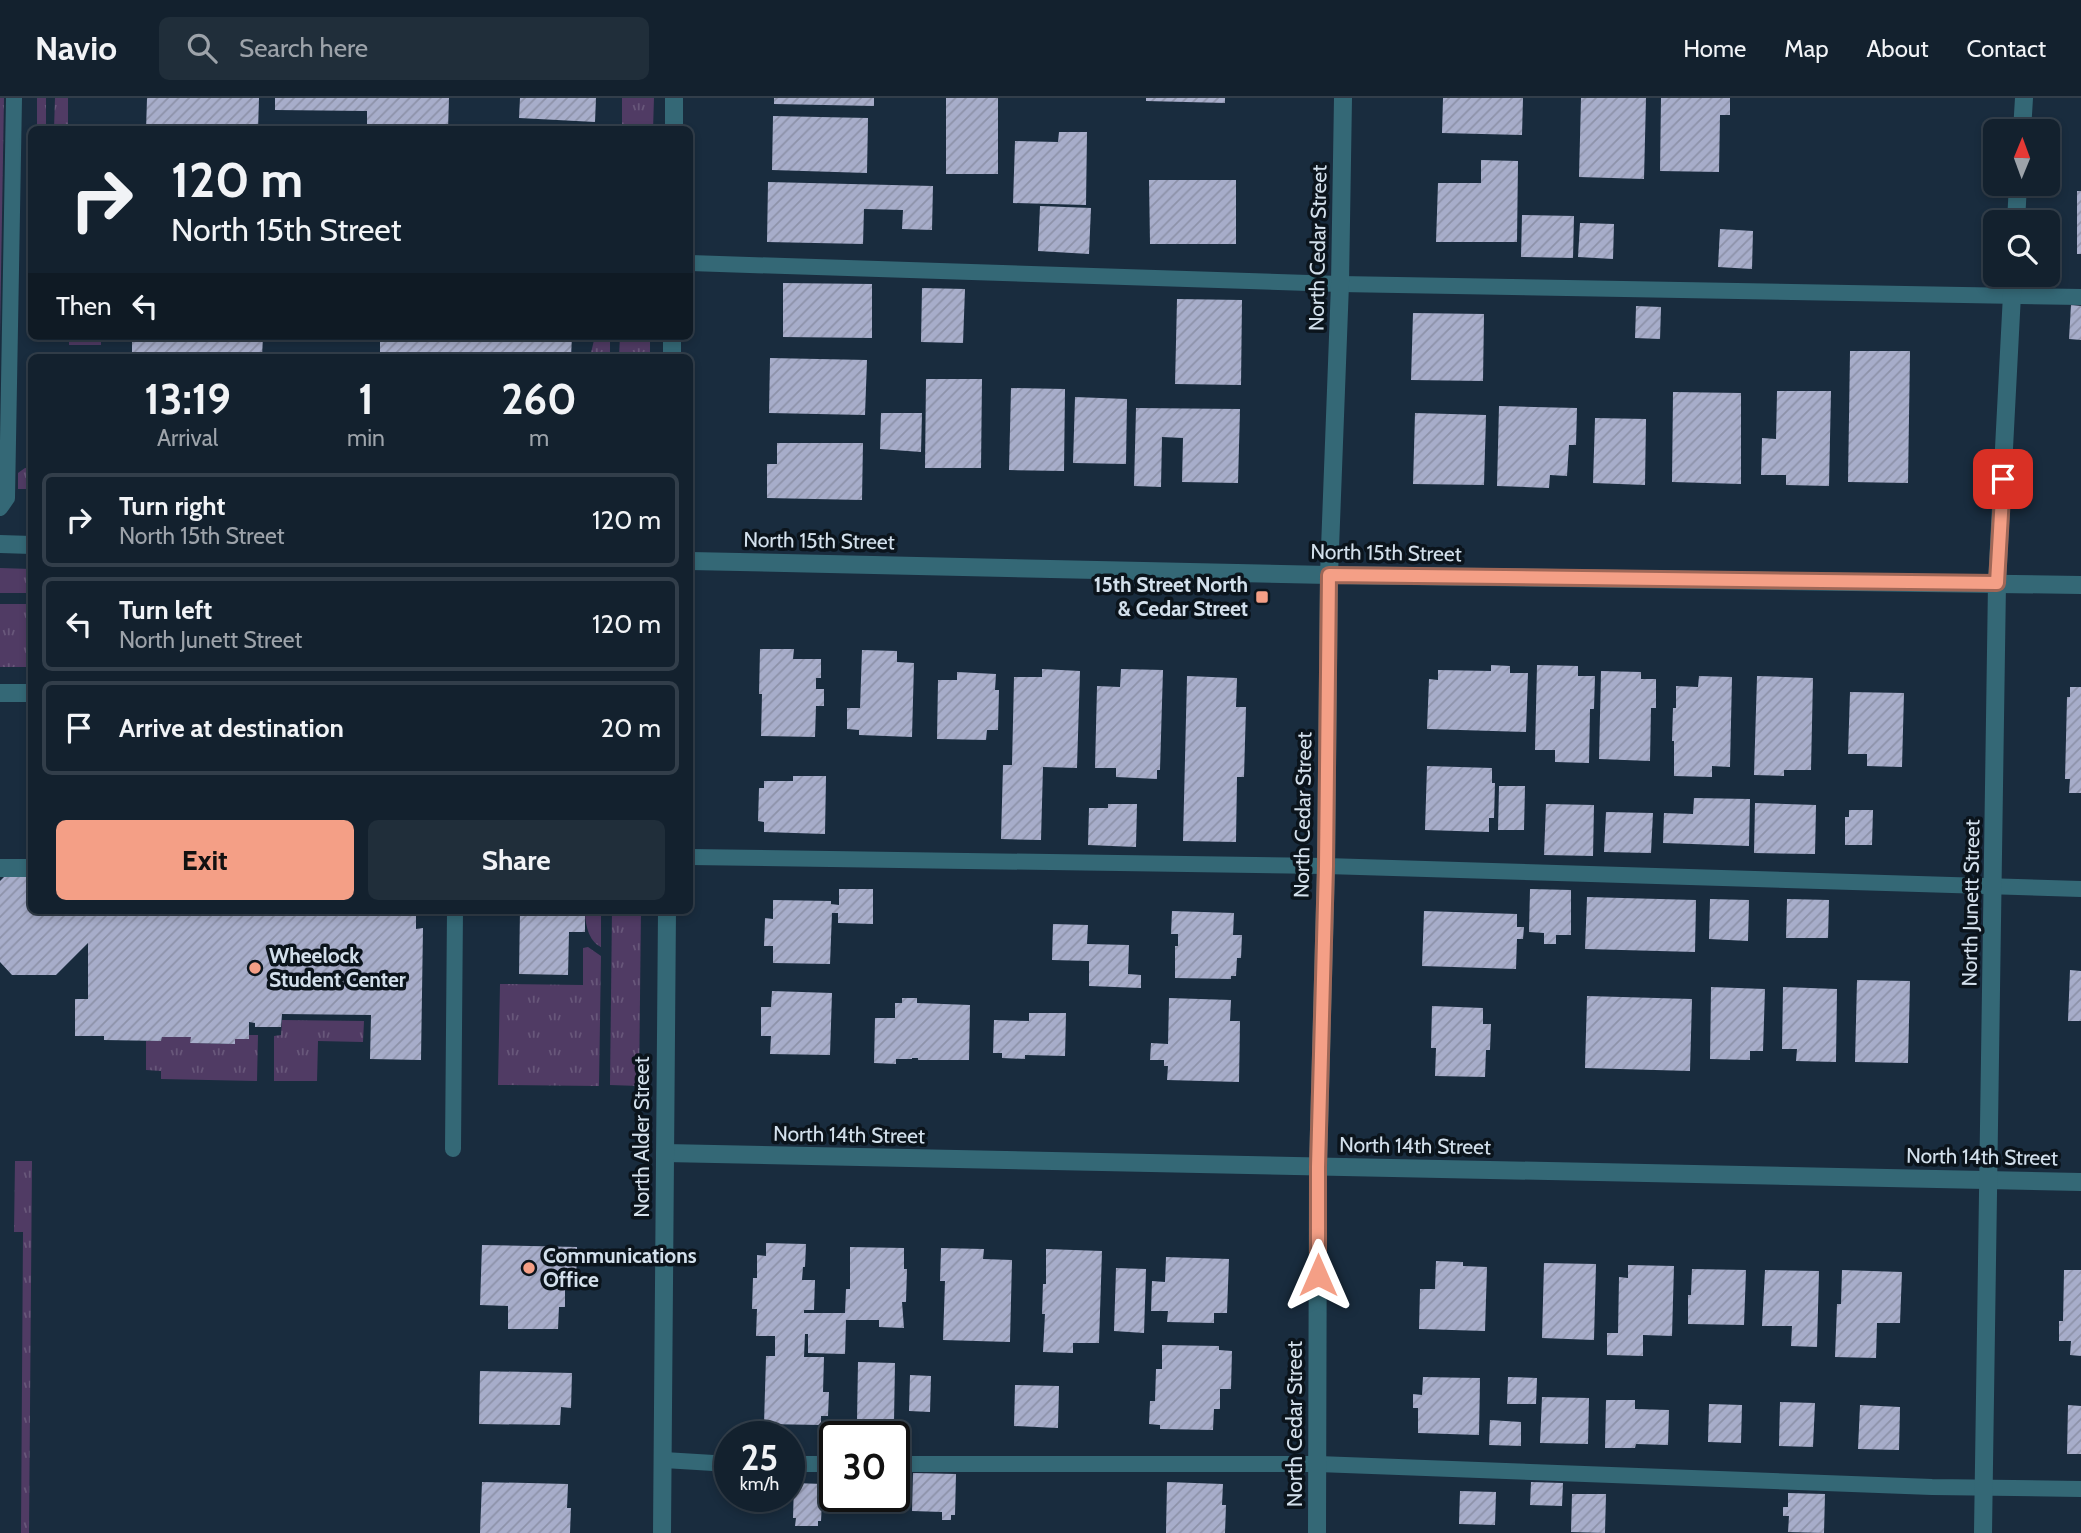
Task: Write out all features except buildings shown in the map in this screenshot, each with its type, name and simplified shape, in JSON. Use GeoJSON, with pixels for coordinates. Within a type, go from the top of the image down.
{"type":"FeatureCollection","features":[{"type":"Feature","properties":{"kind":"street"},"geometry":{"type":"LineString","coordinates":[[674,98],[674,126]]}},
{"type":"Feature","properties":{"kind":"street","name":"North Cedar Street"},"geometry":{"type":"LineString","coordinates":[[1317,1533],[1318,1167],[1326,866],[1329,575],[1340,284],[1343,98]]}},
{"type":"Feature","properties":{"kind":"street"},"geometry":{"type":"LineString","coordinates":[[2023,119],[2024,98]]}},
{"type":"Feature","properties":{"kind":"street","name":"North Junett Street"},"geometry":{"type":"LineString","coordinates":[[1983,1533],[1997,583],[2012,287]]}},
{"type":"Feature","properties":{"kind":"street"},"geometry":{"type":"LineString","coordinates":[[0,544],[28,545]]}},
{"type":"Feature","properties":{"kind":"street","name":"North 15th Street"},"geometry":{"type":"LineString","coordinates":[[693,561],[1329,575],[2081,585]]}},
{"type":"Feature","properties":{"kind":"street"},"geometry":{"type":"LineString","coordinates":[[0,692],[28,693]]}},
{"type":"Feature","properties":{"kind":"street"},"geometry":{"type":"LineString","coordinates":[[0,868],[28,868]]}},
{"type":"Feature","properties":{"kind":"street","name":"North Alder Street"},"geometry":{"type":"LineString","coordinates":[[662,1533],[667,914]]}},
{"type":"Feature","properties":{"kind":"street","name":"North 14th Street"},"geometry":{"type":"LineString","coordinates":[[665,1153],[2081,1182]]}},
{"type":"Feature","properties":{"kind":"lane"},"geometry":{"type":"LineString","coordinates":[[0,508],[7,498],[13,98]]}},
{"type":"Feature","properties":{"kind":"lane"},"geometry":{"type":"LineString","coordinates":[[693,263],[1340,284],[2081,297]]}},
{"type":"Feature","properties":{"kind":"lane"},"geometry":{"type":"LineString","coordinates":[[693,857],[1326,866],[2081,889]]}},
{"type":"Feature","properties":{"kind":"lane"},"geometry":{"type":"LineString","coordinates":[[453,1149],[455,914]]}},
{"type":"Feature","properties":{"kind":"lane"},"geometry":{"type":"LineString","coordinates":[[664,1460],[714,1463]]}},
{"type":"Feature","properties":{"kind":"lane"},"geometry":{"type":"LineString","coordinates":[[910,1464],[1318,1464],[1984,1488],[2081,1489]]}},
{"type":"Feature","properties":{"kind":"green space"},"geometry":{"type":"Polygon","coordinates":[[[0,98],[4,98],[0,336],[0,98]]]}},
{"type":"Feature","properties":{"kind":"green space"},"geometry":{"type":"Polygon","coordinates":[[[37,98],[46,98],[46,126],[37,126],[37,98]]]}},
{"type":"Feature","properties":{"kind":"green space"},"geometry":{"type":"Polygon","coordinates":[[[55,98],[68,98],[68,126],[54,126],[55,98]]]}},
{"type":"Feature","properties":{"kind":"green space"},"geometry":{"type":"Polygon","coordinates":[[[622,98],[654,98],[653,126],[622,126],[622,98]]]}},
{"type":"Feature","properties":{"kind":"green space"},"geometry":{"type":"Polygon","coordinates":[[[69,340],[101,340],[101,345],[69,345],[69,340]]]}},
{"type":"Feature","properties":{"kind":"green space"},"geometry":{"type":"Polygon","coordinates":[[[594,340],[610,340],[610,354],[591,354],[594,340]]]}},
{"type":"Feature","properties":{"kind":"green space"},"geometry":{"type":"Polygon","coordinates":[[[620,340],[650,340],[650,354],[619,354],[620,340]]]}},
{"type":"Feature","properties":{"kind":"green space"},"geometry":{"type":"Polygon","coordinates":[[[28,468],[28,489],[18,489],[18,473],[28,468]]]}},
{"type":"Feature","properties":{"kind":"green space"},"geometry":{"type":"Polygon","coordinates":[[[0,568],[28,569],[28,593],[0,593],[0,568]]]}},
{"type":"Feature","properties":{"kind":"green space"},"geometry":{"type":"Polygon","coordinates":[[[0,604],[28,604],[28,667],[0,667],[0,604]]]}},
{"type":"Feature","properties":{"kind":"green space"},"geometry":{"type":"Polygon","coordinates":[[[586,914],[601,914],[601,947],[593,941],[586,914]]]}},
{"type":"Feature","properties":{"kind":"green space"},"geometry":{"type":"Polygon","coordinates":[[[612,914],[641,914],[639,1086],[610,1085],[612,914]]]}},
{"type":"Feature","properties":{"kind":"green space"},"geometry":{"type":"Polygon","coordinates":[[[588,947],[601,956],[599,1086],[498,1085],[500,984],[583,985],[583,948],[588,947]]]}},
{"type":"Feature","properties":{"kind":"green space"},"geometry":{"type":"Polygon","coordinates":[[[282,1020],[364,1021],[363,1042],[318,1041],[317,1081],[274,1081],[274,1036],[281,1035],[282,1020]]]}},
{"type":"Feature","properties":{"kind":"green space"},"geometry":{"type":"Polygon","coordinates":[[[258,1035],[257,1081],[161,1079],[161,1071],[146,1070],[146,1041],[161,1041],[162,1037],[191,1037],[191,1043],[235,1044],[235,1039],[258,1035]]]}},
{"type":"Feature","properties":{"kind":"green space"},"geometry":{"type":"Polygon","coordinates":[[[15,1161],[32,1161],[29,1533],[21,1533],[23,1232],[14,1232],[15,1161]]]}},
{"type":"Feature","properties":{"kind":"place","name":"15th Street North & Cedar Street"},"geometry":{"type":"Point","coordinates":[1262,597]}},
{"type":"Feature","properties":{"kind":"place","name":"Wheelock Student Center"},"geometry":{"type":"Point","coordinates":[255,968]}},
{"type":"Feature","properties":{"kind":"place","name":"Communications Office"},"geometry":{"type":"Point","coordinates":[529,1268]}},
{"type":"Feature","properties":{"kind":"route"},"geometry":{"type":"LineString","coordinates":[[1318,1275],[1329,575],[1997,583],[2003,479]]}}]}
